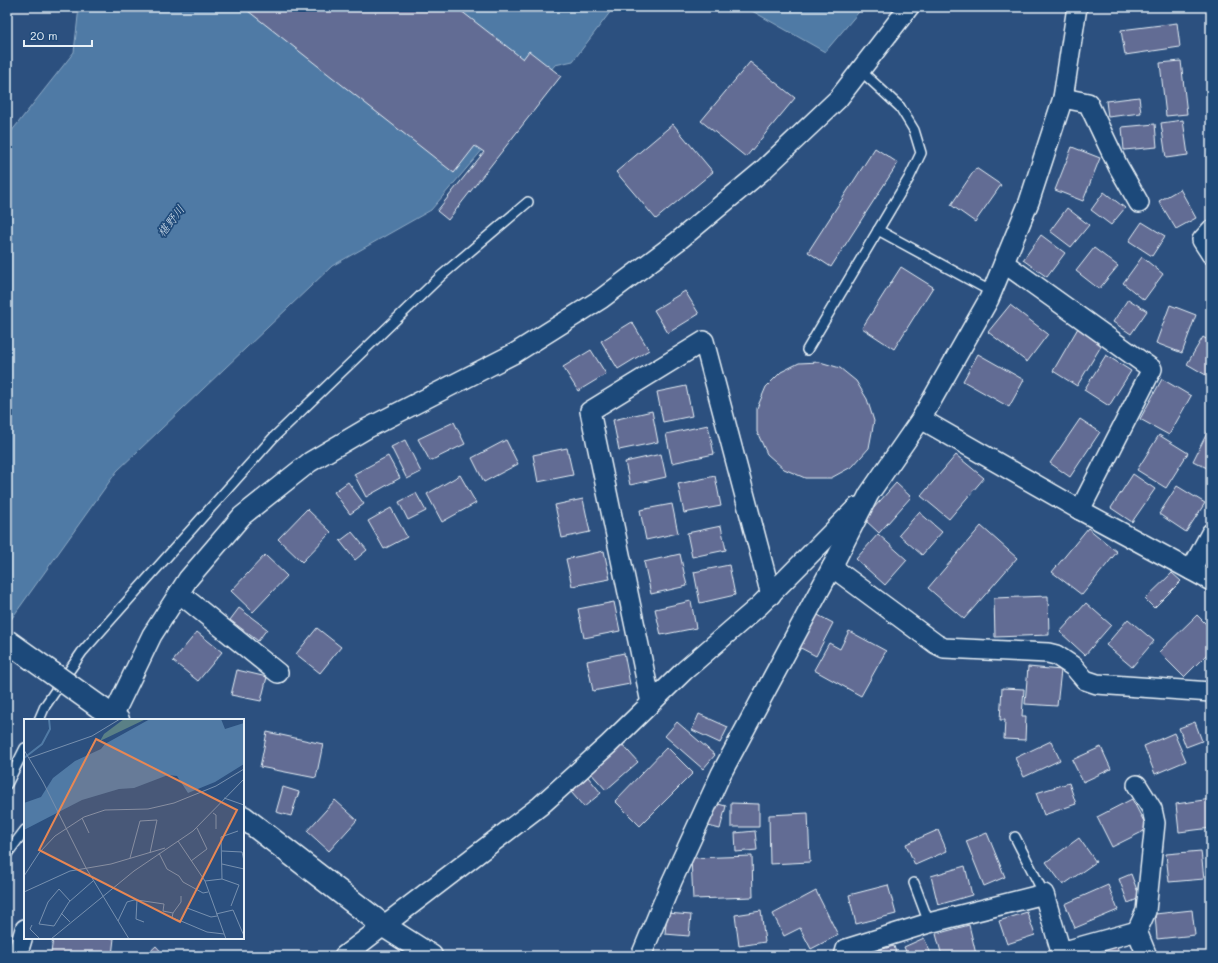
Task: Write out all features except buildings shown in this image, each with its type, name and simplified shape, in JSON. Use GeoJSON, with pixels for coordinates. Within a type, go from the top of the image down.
{"type":"FeatureCollection","features":[{"type":"Feature","properties":{"kind":"street"},"geometry":{"type":"LineString","coordinates":[[7,641],[110,716],[152,635],[188,579],[242,516],[310,462],[366,430],[515,353],[600,299],[678,241],[762,171],[838,99],[909,7]]}},
{"type":"Feature","properties":{"kind":"street"},"geometry":{"type":"LineString","coordinates":[[641,956],[675,874],[718,781],[832,567],[869,494],[922,419],[992,292],[1029,202],[1063,98],[1077,7]]}},
{"type":"Feature","properties":{"kind":"street"},"geometry":{"type":"LineString","coordinates":[[1063,98],[1088,102],[1118,166],[1139,203]]}},
{"type":"Feature","properties":{"kind":"street"},"geometry":{"type":"LineString","coordinates":[[1211,230],[1202,240],[1211,254]]}},
{"type":"Feature","properties":{"kind":"street"},"geometry":{"type":"LineString","coordinates":[[1004,262],[1152,369],[1080,510]]}},
{"type":"Feature","properties":{"kind":"street"},"geometry":{"type":"LineString","coordinates":[[651,704],[590,412],[704,342],[771,595]]}},
{"type":"Feature","properties":{"kind":"street"},"geometry":{"type":"LineString","coordinates":[[922,419],[1080,510],[1211,581]]}},
{"type":"Feature","properties":{"kind":"street"},"geometry":{"type":"LineString","coordinates":[[344,956],[540,806],[609,744],[684,671],[771,595],[869,494]]}},
{"type":"Feature","properties":{"kind":"street"},"geometry":{"type":"LineString","coordinates":[[1191,570],[1211,533]]}},
{"type":"Feature","properties":{"kind":"street"},"geometry":{"type":"LineString","coordinates":[[832,567],[936,644],[944,648],[1048,653],[1056,655],[1074,667],[1085,680],[1097,684],[1211,692]]}},
{"type":"Feature","properties":{"kind":"street"},"geometry":{"type":"LineString","coordinates":[[179,593],[278,673]]}},
{"type":"Feature","properties":{"kind":"street"},"geometry":{"type":"LineString","coordinates":[[1137,785],[1152,809],[1155,823],[1146,911],[1137,931],[1147,956]]}},
{"type":"Feature","properties":{"kind":"street"},"geometry":{"type":"LineString","coordinates":[[244,818],[384,926],[431,956]]}},
{"type":"Feature","properties":{"kind":"street"},"geometry":{"type":"LineString","coordinates":[[844,956],[846,949],[929,923],[1044,894],[1061,952],[1137,931]]}},
{"type":"Feature","properties":{"kind":"street"},"geometry":{"type":"LineString","coordinates":[[17,956],[24,932]]}},
{"type":"Feature","properties":{"kind":"lane"},"geometry":{"type":"LineString","coordinates":[[807,350],[909,178],[921,153],[914,130],[900,107],[860,70]]}},
{"type":"Feature","properties":{"kind":"lane"},"geometry":{"type":"LineString","coordinates":[[39,719],[45,706],[82,652],[273,438],[441,276],[528,202]]}},
{"type":"Feature","properties":{"kind":"lane"},"geometry":{"type":"LineString","coordinates":[[878,230],[992,292]]}},
{"type":"Feature","properties":{"kind":"lane"},"geometry":{"type":"LineString","coordinates":[[7,784],[24,750]]}},
{"type":"Feature","properties":{"kind":"lane"},"geometry":{"type":"LineString","coordinates":[[7,854],[24,831]]}},
{"type":"Feature","properties":{"kind":"lane"},"geometry":{"type":"LineString","coordinates":[[1015,837],[1044,894]]}},
{"type":"Feature","properties":{"kind":"lane"},"geometry":{"type":"LineString","coordinates":[[914,883],[929,923]]}},
{"type":"Feature","properties":{"kind":"water","name":"椹野川"},"geometry":{"type":"Polygon","coordinates":[[[79,7],[614,7],[573,61],[555,65],[431,210],[332,266],[117,471],[7,625],[7,137],[74,52],[79,7]]]}},
{"type":"Feature","properties":{"kind":"water"},"geometry":{"type":"Polygon","coordinates":[[[745,7],[863,7],[825,52],[745,7]]]}}]}
